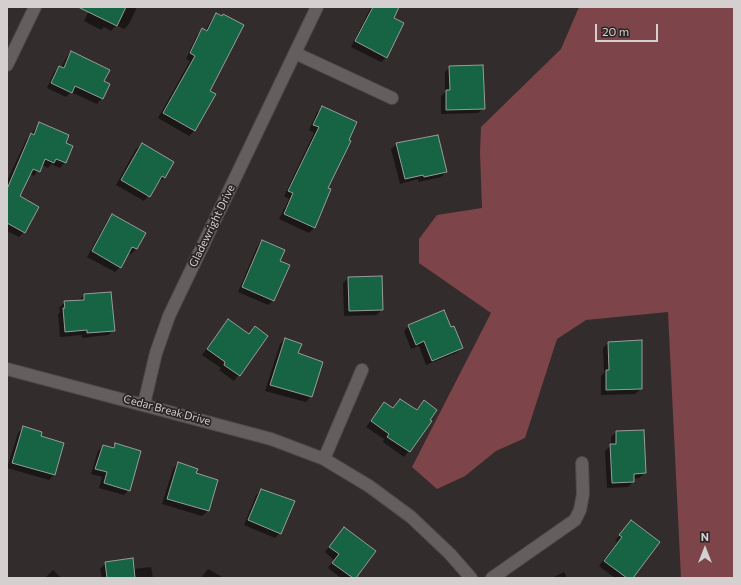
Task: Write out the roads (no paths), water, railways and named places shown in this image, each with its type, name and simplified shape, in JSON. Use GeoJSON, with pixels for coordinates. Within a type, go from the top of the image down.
{"type":"FeatureCollection","features":[{"type":"Feature","properties":{"kind":"street"},"geometry":{"type":"LineString","coordinates":[[7,65],[35,7]]}},
{"type":"Feature","properties":{"kind":"street","name":"Gladewright Drive"},"geometry":{"type":"LineString","coordinates":[[144,404],[156,353],[169,316],[317,7]]}},
{"type":"Feature","properties":{"kind":"street"},"geometry":{"type":"LineString","coordinates":[[295,53],[392,98]]}},
{"type":"Feature","properties":{"kind":"street","name":"Cedar Break Drive"},"geometry":{"type":"LineString","coordinates":[[7,369],[144,404],[271,439],[324,459],[369,486],[411,517],[450,554],[471,578]]}},
{"type":"Feature","properties":{"kind":"street"},"geometry":{"type":"LineString","coordinates":[[324,459],[362,370]]}},
{"type":"Feature","properties":{"kind":"street"},"geometry":{"type":"LineString","coordinates":[[492,578],[575,520],[580,510],[583,494],[582,463]]}}]}
